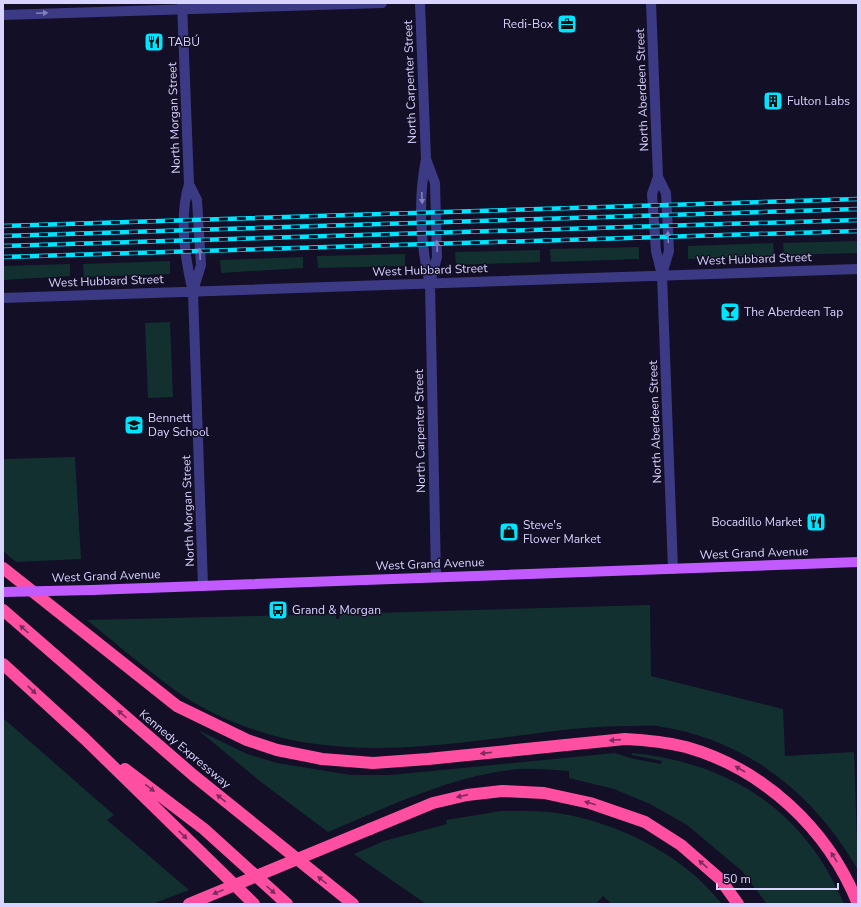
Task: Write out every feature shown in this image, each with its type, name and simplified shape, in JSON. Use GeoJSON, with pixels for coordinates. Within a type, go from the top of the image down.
{"type":"FeatureCollection","features":[{"type":"Feature","properties":{"kind":"highway"},"geometry":{"type":"LineString","coordinates":[[3,568],[177,706],[247,740],[277,750],[322,759],[373,763],[428,759],[625,739],[654,741],[686,747],[710,756],[734,766],[754,777],[774,791],[797,812],[831,851],[847,878],[858,904]]}},
{"type":"Feature","properties":{"kind":"highway","name":"Kennedy Expressway"},"geometry":{"type":"LineString","coordinates":[[3,610],[193,775],[353,904]]}},
{"type":"Feature","properties":{"kind":"highway"},"geometry":{"type":"LineString","coordinates":[[3,664],[85,740],[254,904]]}},
{"type":"Feature","properties":{"kind":"highway"},"geometry":{"type":"LineString","coordinates":[[85,740],[204,829],[287,904]]}},
{"type":"Feature","properties":{"kind":"highway"},"geometry":{"type":"LineString","coordinates":[[189,904],[433,803],[467,795],[502,791],[544,793],[590,802],[644,822],[681,845],[720,879],[738,904]]}},
{"type":"Feature","properties":{"kind":"main road","name":"West Grand Avenue"},"geometry":{"type":"LineString","coordinates":[[3,592],[858,562]]}},
{"type":"Feature","properties":{"kind":"street"},"geometry":{"type":"LineString","coordinates":[[3,15],[182,6],[382,3]]}},
{"type":"Feature","properties":{"kind":"street","name":"North Carpenter Street"},"geometry":{"type":"LineString","coordinates":[[420,3],[426,159],[421,183],[423,257],[430,284],[436,577]]}},
{"type":"Feature","properties":{"kind":"street","name":"North Aberdeen Street"},"geometry":{"type":"LineString","coordinates":[[651,3],[658,177],[666,193],[669,251],[662,275],[673,569]]}},
{"type":"Feature","properties":{"kind":"street","name":"North Morgan Street"},"geometry":{"type":"LineString","coordinates":[[182,6],[189,184],[184,200],[187,265],[193,292],[203,586]]}},
{"type":"Feature","properties":{"kind":"street","name":"North Carpenter Street"},"geometry":{"type":"LineString","coordinates":[[426,159],[435,183],[438,257],[430,284]]}},
{"type":"Feature","properties":{"kind":"street","name":"West Hubbard Street"},"geometry":{"type":"LineString","coordinates":[[3,298],[858,269]]}},
{"type":"Feature","properties":{"kind":"green space"},"geometry":{"type":"Polygon","coordinates":[[[858,241],[858,253],[784,255],[783,243],[858,241]]]}},
{"type":"Feature","properties":{"kind":"green space"},"geometry":{"type":"Polygon","coordinates":[[[773,243],[774,256],[688,259],[688,246],[773,243]]]}},
{"type":"Feature","properties":{"kind":"green space"},"geometry":{"type":"Polygon","coordinates":[[[639,247],[639,259],[551,262],[550,249],[639,247]]]}},
{"type":"Feature","properties":{"kind":"green space"},"geometry":{"type":"Polygon","coordinates":[[[540,250],[540,262],[456,265],[455,252],[540,250]]]}},
{"type":"Feature","properties":{"kind":"green space"},"geometry":{"type":"Polygon","coordinates":[[[405,254],[405,266],[318,268],[317,256],[405,254]]]}},
{"type":"Feature","properties":{"kind":"green space"},"geometry":{"type":"Polygon","coordinates":[[[303,257],[303,268],[221,273],[220,260],[303,257]]]}},
{"type":"Feature","properties":{"kind":"green space"},"geometry":{"type":"Polygon","coordinates":[[[170,261],[170,274],[84,277],[83,264],[170,261]]]}},
{"type":"Feature","properties":{"kind":"green space"},"geometry":{"type":"Polygon","coordinates":[[[70,264],[70,276],[3,280],[3,266],[70,264]]]}},
{"type":"Feature","properties":{"kind":"green space"},"geometry":{"type":"Polygon","coordinates":[[[170,322],[173,397],[148,398],[145,323],[170,322]]]}},
{"type":"Feature","properties":{"kind":"green space"},"geometry":{"type":"Polygon","coordinates":[[[75,457],[81,559],[16,562],[3,551],[3,459],[75,457]]]}},
{"type":"Feature","properties":{"kind":"green space"},"geometry":{"type":"Polygon","coordinates":[[[650,605],[651,676],[783,709],[785,756],[854,752],[858,870],[840,842],[821,817],[799,794],[774,774],[748,757],[720,743],[689,733],[657,726],[582,728],[451,744],[397,748],[343,747],[299,741],[264,733],[246,727],[213,713],[197,704],[158,677],[87,620],[336,614],[336,619],[339,619],[340,614],[650,605]]]}},
{"type":"Feature","properties":{"kind":"green space"},"geometry":{"type":"Polygon","coordinates":[[[3,718],[114,815],[107,820],[189,890],[152,904],[3,904],[3,718]]]}},
{"type":"Feature","properties":{"kind":"green space"},"geometry":{"type":"Polygon","coordinates":[[[198,730],[247,754],[277,763],[351,775],[391,775],[615,753],[630,758],[661,764],[662,761],[632,755],[632,753],[668,759],[701,768],[732,781],[760,797],[786,818],[808,843],[828,871],[844,904],[767,904],[742,871],[687,825],[650,804],[614,789],[569,778],[569,771],[520,769],[495,772],[470,778],[422,793],[328,832],[261,782],[198,730]]]}},
{"type":"Feature","properties":{"kind":"green space"},"geometry":{"type":"Polygon","coordinates":[[[501,811],[560,813],[612,827],[653,846],[672,858],[707,887],[722,904],[612,904],[603,896],[596,904],[426,904],[354,854],[384,841],[447,824],[446,820],[501,811]]]}},
{"type":"Feature","properties":{"kind":"railway"},"geometry":{"type":"LineString","coordinates":[[3,226],[858,199]]}},
{"type":"Feature","properties":{"kind":"railway"},"geometry":{"type":"LineString","coordinates":[[3,236],[858,209]]}},
{"type":"Feature","properties":{"kind":"railway"},"geometry":{"type":"LineString","coordinates":[[3,246],[858,220]]}},
{"type":"Feature","properties":{"kind":"railway"},"geometry":{"type":"LineString","coordinates":[[3,257],[858,231]]}},
{"type":"Feature","properties":{"kind":"place","name":"Redi-Box"},"geometry":{"type":"Point","coordinates":[567,24]}},
{"type":"Feature","properties":{"kind":"place","name":"TABÚ"},"geometry":{"type":"Point","coordinates":[154,42]}},
{"type":"Feature","properties":{"kind":"place","name":"Fulton Labs"},"geometry":{"type":"Point","coordinates":[773,101]}},
{"type":"Feature","properties":{"kind":"place","name":"The Aberdeen Tap"},"geometry":{"type":"Point","coordinates":[730,312]}},
{"type":"Feature","properties":{"kind":"place","name":"Bennett Day School"},"geometry":{"type":"Point","coordinates":[134,425]}},
{"type":"Feature","properties":{"kind":"place","name":"Bocadillo Market"},"geometry":{"type":"Point","coordinates":[816,522]}},
{"type":"Feature","properties":{"kind":"place","name":"Steve's Flower Market"},"geometry":{"type":"Point","coordinates":[509,532]}},
{"type":"Feature","properties":{"kind":"place","name":"Grand & Morgan"},"geometry":{"type":"Point","coordinates":[278,610]}}]}
